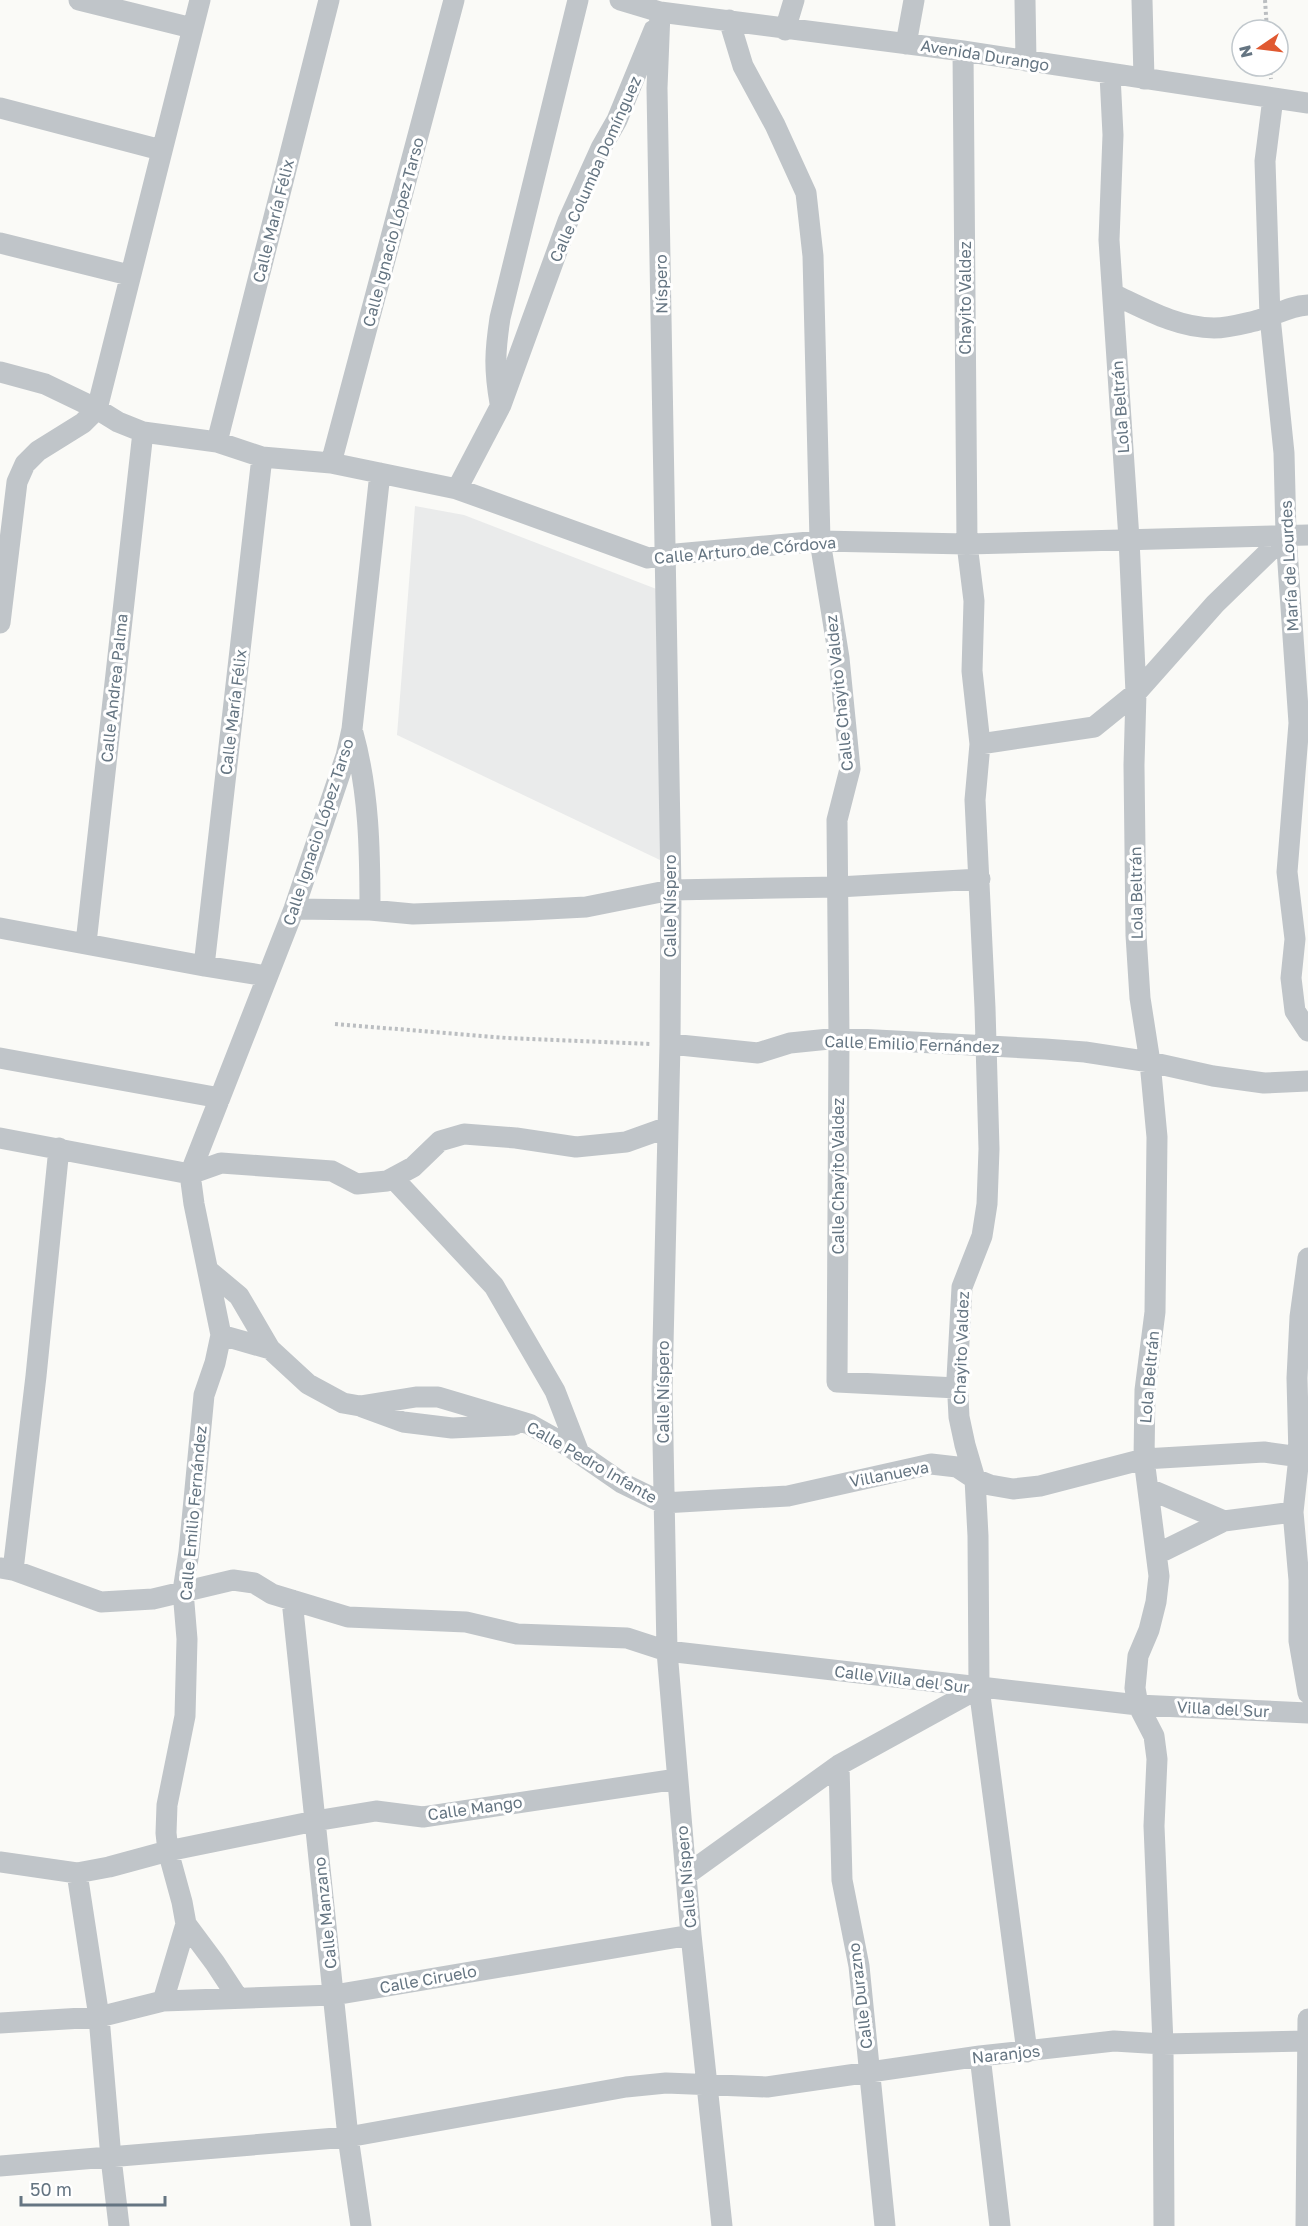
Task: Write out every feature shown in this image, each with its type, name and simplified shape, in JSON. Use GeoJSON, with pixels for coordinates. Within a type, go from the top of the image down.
{"type":"FeatureCollection","features":[{"type":"Feature","properties":{"kind":"street"},"geometry":{"type":"LineString","coordinates":[[79,0],[192,28]]}},
{"type":"Feature","properties":{"kind":"street"},"geometry":{"type":"LineString","coordinates":[[0,623],[8,482],[38,451],[83,423],[97,409],[200,0]]}},
{"type":"Feature","properties":{"kind":"street","name":"Calle María Félix"},"geometry":{"type":"LineString","coordinates":[[217,442],[329,0]]}},
{"type":"Feature","properties":{"kind":"street","name":"Calle Ignacio López Tarso"},"geometry":{"type":"LineString","coordinates":[[331,463],[454,0]]}},
{"type":"Feature","properties":{"kind":"street"},"geometry":{"type":"LineString","coordinates":[[501,405],[494,363],[500,318],[578,0]]}},
{"type":"Feature","properties":{"kind":"street","name":"Avenida Durango"},"geometry":{"type":"LineString","coordinates":[[620,0],[785,30],[963,51],[1110,75],[1308,103]]}},
{"type":"Feature","properties":{"kind":"street"},"geometry":{"type":"LineString","coordinates":[[785,30],[794,0]]}},
{"type":"Feature","properties":{"kind":"street"},"geometry":{"type":"LineString","coordinates":[[906,44],[914,0]]}},
{"type":"Feature","properties":{"kind":"street"},"geometry":{"type":"LineString","coordinates":[[1025,0],[1026,61]]}},
{"type":"Feature","properties":{"kind":"street"},"geometry":{"type":"LineString","coordinates":[[1142,0],[1144,79]]}},
{"type":"Feature","properties":{"kind":"street","name":"Calle Columba Domínguez"},"geometry":{"type":"LineString","coordinates":[[457,489],[501,405],[568,221],[630,89],[663,6]]}},
{"type":"Feature","properties":{"kind":"street","name":"Níspero"},"geometry":{"type":"LineString","coordinates":[[663,6],[657,88],[665,555]]}},
{"type":"Feature","properties":{"kind":"street","name":"Calle Chayito Valdez"},"geometry":{"type":"LineString","coordinates":[[729,20],[743,66],[775,126],[806,193],[813,256],[820,541],[839,658],[850,769],[837,820],[839,1038],[837,1382],[957,1388]]}},
{"type":"Feature","properties":{"kind":"street","name":"Chayito Valdez"},"geometry":{"type":"LineString","coordinates":[[963,51],[967,544]]}},
{"type":"Feature","properties":{"kind":"street","name":"Lola Beltrán"},"geometry":{"type":"LineString","coordinates":[[1110,75],[1113,135],[1109,240],[1129,539],[1136,693],[1134,765],[1136,935],[1140,998],[1150,1062],[1156,1137],[1155,1312],[1145,1390],[1144,1459],[1159,1576],[1149,1630],[1138,1656],[1135,1688],[1138,1705]]}},
{"type":"Feature","properties":{"kind":"street","name":"María de Lourdes"},"geometry":{"type":"LineString","coordinates":[[1272,98],[1265,161],[1270,317],[1284,453],[1286,535],[1299,723],[1287,872],[1295,939],[1291,978],[1295,1011],[1308,1031]]}},
{"type":"Feature","properties":{"kind":"street"},"geometry":{"type":"LineString","coordinates":[[0,108],[161,150]]}},
{"type":"Feature","properties":{"kind":"street"},"geometry":{"type":"LineString","coordinates":[[0,243],[129,276]]}},
{"type":"Feature","properties":{"kind":"street"},"geometry":{"type":"LineString","coordinates":[[1113,294],[1173,321],[1196,327],[1216,328],[1270,317],[1293,306],[1308,305]]}},
{"type":"Feature","properties":{"kind":"street","name":"Calle Arturo de Córdova"},"geometry":{"type":"LineString","coordinates":[[0,372],[45,384],[97,409],[118,422],[143,432],[217,442],[262,457],[331,463],[457,489],[648,558],[820,541],[967,544],[1308,535]]}},
{"type":"Feature","properties":{"kind":"street","name":"Calle Andrea Palma"},"geometry":{"type":"LineString","coordinates":[[86,944],[143,432]]}},
{"type":"Feature","properties":{"kind":"street","name":"Calle María Félix"},"geometry":{"type":"LineString","coordinates":[[204,966],[262,457]]}},
{"type":"Feature","properties":{"kind":"street","name":"Calle Ignacio López Tarso"},"geometry":{"type":"LineString","coordinates":[[190,1174],[294,909],[346,756],[352,729],[380,473]]}},
{"type":"Feature","properties":{"kind":"street"},"geometry":{"type":"LineString","coordinates":[[980,744],[1094,728],[1136,693],[1215,604],[1286,535]]}},
{"type":"Feature","properties":{"kind":"street"},"geometry":{"type":"LineString","coordinates":[[967,544],[974,601],[972,671],[980,744],[975,800],[985,1046]]}},
{"type":"Feature","properties":{"kind":"street","name":"Calle Níspero"},"geometry":{"type":"LineString","coordinates":[[665,555],[670,1044],[662,1388],[667,1651],[691,1935],[722,2226]]}},
{"type":"Feature","properties":{"kind":"street"},"geometry":{"type":"LineString","coordinates":[[352,729],[361,762],[366,797],[370,846],[370,910]]}},
{"type":"Feature","properties":{"kind":"street"},"geometry":{"type":"LineString","coordinates":[[294,909],[370,910],[413,914],[586,907],[670,890],[838,887],[980,879]]}},
{"type":"Feature","properties":{"kind":"street"},"geometry":{"type":"LineString","coordinates":[[0,928],[267,976]]}},
{"type":"Feature","properties":{"kind":"street","name":"Calle Emilio Fernández"},"geometry":{"type":"LineString","coordinates":[[670,1044],[758,1053],[790,1043],[839,1038],[985,1046],[1085,1052],[1150,1062],[1213,1076],[1264,1083],[1308,1081]]}},
{"type":"Feature","properties":{"kind":"street","name":"Chayito Valdez"},"geometry":{"type":"LineString","coordinates":[[985,1046],[990,1149],[987,1204],[982,1236],[962,1287],[957,1388],[959,1418],[975,1479],[978,1536],[979,1688],[1027,2052]]}},
{"type":"Feature","properties":{"kind":"street"},"geometry":{"type":"LineString","coordinates":[[0,1058],[220,1098]]}},
{"type":"Feature","properties":{"kind":"street"},"geometry":{"type":"LineString","coordinates":[[0,1137],[190,1174],[221,1164],[332,1171],[357,1184],[387,1181],[413,1167],[440,1141],[464,1134],[516,1138],[576,1147],[627,1142],[668,1127]]}},
{"type":"Feature","properties":{"kind":"street"},"geometry":{"type":"LineString","coordinates":[[59,1148],[36,1376],[6,1569],[101,1602],[153,1599],[232,1580],[254,1583],[272,1594],[292,1600]]}},
{"type":"Feature","properties":{"kind":"street","name":"Calle Emilio Fernández"},"geometry":{"type":"LineString","coordinates":[[190,1174],[221,1335],[215,1363],[204,1395],[189,1552],[183,1591],[187,1640],[185,1716],[166,1805],[168,1851],[186,1924],[238,1998]]}},
{"type":"Feature","properties":{"kind":"street"},"geometry":{"type":"LineString","coordinates":[[393,1178],[494,1286],[555,1392],[579,1453]]}},
{"type":"Feature","properties":{"kind":"street"},"geometry":{"type":"LineString","coordinates":[[1308,1258],[1300,1317],[1298,1357],[1304,1457],[1293,1512],[1299,1580],[1299,1641],[1308,1693]]}},
{"type":"Feature","properties":{"kind":"street"},"geometry":{"type":"LineString","coordinates":[[209,1271],[239,1296],[270,1349]]}},
{"type":"Feature","properties":{"kind":"street","name":"Calle Pedro Infante"},"geometry":{"type":"LineString","coordinates":[[221,1335],[270,1349],[308,1384],[343,1403],[360,1406],[416,1397],[438,1397],[529,1424],[579,1453],[622,1483],[663,1503]]}},
{"type":"Feature","properties":{"kind":"street"},"geometry":{"type":"LineString","coordinates":[[360,1406],[403,1422],[452,1428],[529,1424]]}},
{"type":"Feature","properties":{"kind":"street","name":"Villanueva"},"geometry":{"type":"LineString","coordinates":[[663,1503],[788,1496],[931,1464],[957,1467],[975,1479],[990,1485],[1013,1489],[1040,1486],[1144,1459],[1264,1452],[1304,1457]]}},
{"type":"Feature","properties":{"kind":"street"},"geometry":{"type":"LineString","coordinates":[[1149,1489],[1224,1521]]}},
{"type":"Feature","properties":{"kind":"street"},"geometry":{"type":"LineString","coordinates":[[1157,1554],[1224,1521],[1293,1512]]}},
{"type":"Feature","properties":{"kind":"street","name":"Calle Villa del Sur"},"geometry":{"type":"LineString","coordinates":[[292,1600],[348,1617],[466,1622],[517,1634],[627,1638],[667,1651],[1138,1705]]}},
{"type":"Feature","properties":{"kind":"street","name":"Calle Manzano"},"geometry":{"type":"LineString","coordinates":[[292,1600],[348,2137],[361,2226]]}},
{"type":"Feature","properties":{"kind":"street"},"geometry":{"type":"LineString","coordinates":[[686,1875],[839,1765],[979,1688]]}},
{"type":"Feature","properties":{"kind":"street"},"geometry":{"type":"LineString","coordinates":[[1138,1705],[1154,1736],[1157,1759],[1154,1826],[1163,2044],[1164,2226]]}},
{"type":"Feature","properties":{"kind":"street","name":"Villa del Sur"},"geometry":{"type":"LineString","coordinates":[[1138,1705],[1308,1713]]}},
{"type":"Feature","properties":{"kind":"street","name":"Calle Durazno"},"geometry":{"type":"LineString","coordinates":[[839,1765],[842,1880],[859,1966],[885,2226]]}},
{"type":"Feature","properties":{"kind":"street","name":"Calle Mango"},"geometry":{"type":"LineString","coordinates":[[0,1863],[77,1873],[168,1851],[376,1811],[423,1817],[677,1779]]}},
{"type":"Feature","properties":{"kind":"street"},"geometry":{"type":"LineString","coordinates":[[77,1873],[99,2017],[119,2226]]}},
{"type":"Feature","properties":{"kind":"street","name":"Calle Emilio Fernández"},"geometry":{"type":"LineString","coordinates":[[163,2001],[186,1924]]}},
{"type":"Feature","properties":{"kind":"street","name":"Calle Ciruelo"},"geometry":{"type":"LineString","coordinates":[[0,2023],[99,2017],[163,2001],[334,1995],[691,1935]]}},
{"type":"Feature","properties":{"kind":"street"},"geometry":{"type":"LineString","coordinates":[[1306,2226],[1308,2019]]}},
{"type":"Feature","properties":{"kind":"street","name":"Naranjos"},"geometry":{"type":"LineString","coordinates":[[0,2166],[348,2137],[626,2087],[666,2083],[767,2087],[980,2056],[1114,2042],[1163,2044],[1308,2041]]}},
{"type":"Feature","properties":{"kind":"street"},"geometry":{"type":"LineString","coordinates":[[980,2056],[1000,2226]]}},
{"type":"Feature","properties":{"kind":"path"},"geometry":{"type":"LineString","coordinates":[[1265,0],[1266,18]]}},
{"type":"Feature","properties":{"kind":"path"},"geometry":{"type":"LineString","coordinates":[[335,1024],[507,1038],[670,1044]]}},
{"type":"Feature","properties":{"kind":"shaded area"},"geometry":{"type":"Polygon","coordinates":[[[415,506],[464,515],[659,590],[660,860],[397,735],[415,506]]]}}]}
